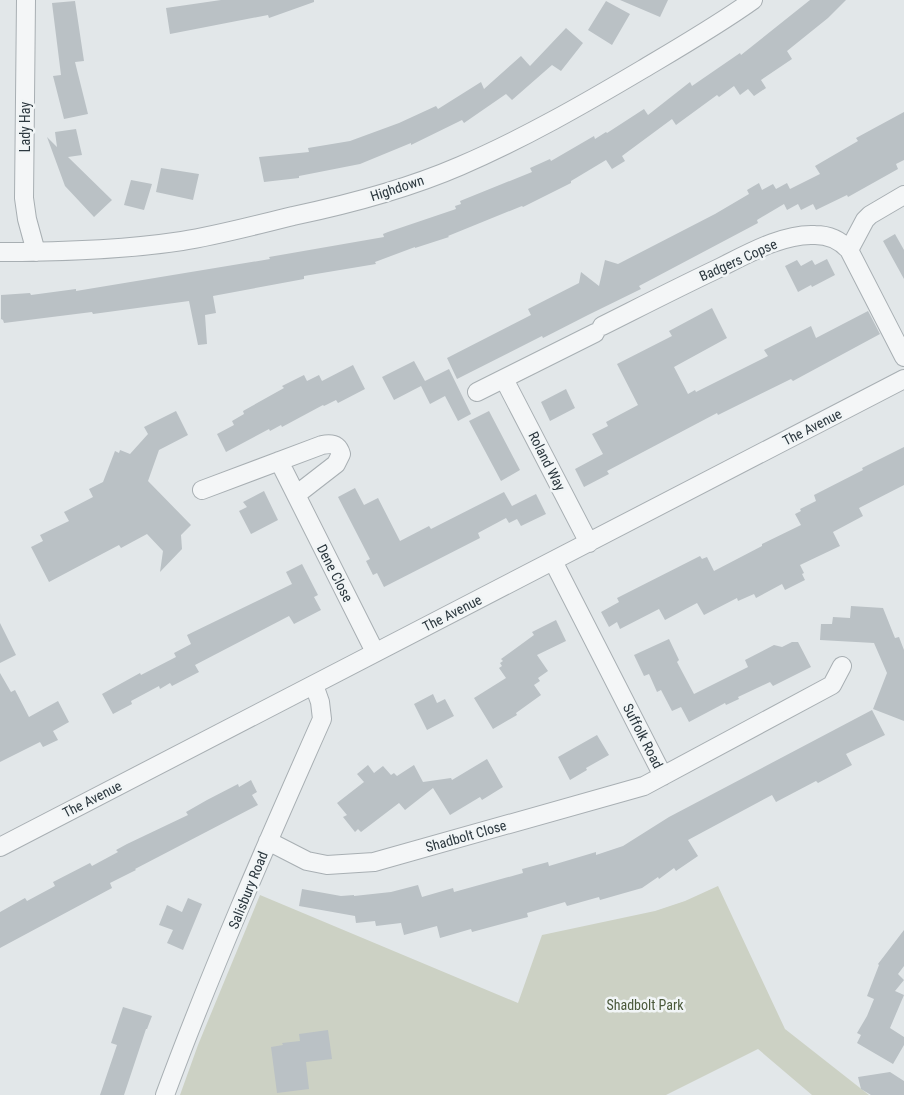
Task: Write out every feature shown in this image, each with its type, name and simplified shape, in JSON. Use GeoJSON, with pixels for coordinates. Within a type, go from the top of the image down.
{"type":"FeatureCollection","features":[{"type":"Feature","properties":{"kind":"street","name":"Lady Hay"},"geometry":{"type":"LineString","coordinates":[[26,0],[24,198],[27,219],[36,252]]}},
{"type":"Feature","properties":{"kind":"street","name":"Highdown"},"geometry":{"type":"LineString","coordinates":[[0,252],[36,252],[153,245],[185,241],[351,203],[414,183],[458,167],[503,147],[616,85],[695,38],[753,0]]}},
{"type":"Feature","properties":{"kind":"street"},"geometry":{"type":"LineString","coordinates":[[849,250],[865,220],[870,215],[904,195]]}},
{"type":"Feature","properties":{"kind":"street","name":"Badgers Copse"},"geometry":{"type":"LineString","coordinates":[[504,379],[598,329],[761,248],[779,241],[814,234],[829,236],[841,242],[849,250],[904,357]]}},
{"type":"Feature","properties":{"kind":"street"},"geometry":{"type":"LineString","coordinates":[[477,392],[504,379]]}},
{"type":"Feature","properties":{"kind":"street","name":"Roland Way"},"geometry":{"type":"LineString","coordinates":[[504,379],[589,543]]}},
{"type":"Feature","properties":{"kind":"street","name":"The Avenue"},"geometry":{"type":"LineString","coordinates":[[0,847],[904,380]]}},
{"type":"Feature","properties":{"kind":"street"},"geometry":{"type":"LineString","coordinates":[[202,490],[322,445],[331,443],[340,450],[341,454],[336,464],[296,495]]}},
{"type":"Feature","properties":{"kind":"street","name":"Dene Close"},"geometry":{"type":"LineString","coordinates":[[278,461],[375,652]]}},
{"type":"Feature","properties":{"kind":"street","name":"Suffolk Road"},"geometry":{"type":"LineString","coordinates":[[553,561],[663,776],[832,685],[842,666]]}},
{"type":"Feature","properties":{"kind":"street","name":"Salisbury Road"},"geometry":{"type":"LineString","coordinates":[[165,1095],[183,1046],[268,842],[322,719],[320,702],[314,685]]}},
{"type":"Feature","properties":{"kind":"street","name":"Shadbolt Close"},"geometry":{"type":"LineString","coordinates":[[268,842],[307,861],[327,865],[374,862],[644,786],[663,776]]}},
{"type":"Feature","properties":{"kind":"green space","name":"Shadbolt Park"},"geometry":{"type":"Polygon","coordinates":[[[718,886],[785,1029],[869,1095],[812,1095],[758,1049],[666,1095],[180,1095],[198,1045],[260,895],[518,1003],[542,935],[655,911],[685,901],[718,886]]]}},
{"type":"Feature","properties":{"kind":"building"},"geometry":{"type":"Polygon","coordinates":[[[221,0],[314,0],[314,2],[269,18],[268,15],[170,34],[166,8],[221,0]]]}},
{"type":"Feature","properties":{"kind":"building"},"geometry":{"type":"Polygon","coordinates":[[[620,0],[668,0],[660,17],[620,0]]]}},
{"type":"Feature","properties":{"kind":"building"},"geometry":{"type":"Polygon","coordinates":[[[810,0],[846,0],[828,18],[787,51],[792,59],[761,80],[766,88],[754,96],[748,89],[740,95],[734,86],[719,97],[717,95],[676,125],[672,119],[622,156],[625,161],[612,169],[606,160],[571,181],[571,183],[523,207],[449,237],[375,262],[376,264],[304,276],[304,279],[213,296],[216,313],[205,315],[207,344],[198,345],[189,301],[93,314],[92,312],[4,323],[1,319],[1,295],[30,293],[31,295],[76,289],[76,291],[270,259],[269,257],[384,237],[383,234],[388,232],[456,209],[455,206],[461,204],[460,201],[532,172],[530,168],[550,159],[551,161],[594,136],[595,139],[607,133],[644,109],[648,115],[690,82],[692,86],[740,53],[741,55],[810,0]]]}},
{"type":"Feature","properties":{"kind":"building"},"geometry":{"type":"Polygon","coordinates":[[[75,1],[84,61],[75,62],[88,114],[64,119],[53,76],[61,75],[52,3],[75,1]]]}},
{"type":"Feature","properties":{"kind":"building"},"geometry":{"type":"Polygon","coordinates":[[[606,1],[630,14],[612,45],[588,30],[606,1]]]}},
{"type":"Feature","properties":{"kind":"building"},"geometry":{"type":"Polygon","coordinates":[[[566,28],[583,43],[561,71],[552,65],[512,100],[506,94],[464,123],[462,120],[411,145],[411,143],[360,164],[299,176],[299,178],[264,182],[259,157],[309,152],[308,148],[350,141],[399,123],[436,106],[438,109],[481,82],[484,89],[521,56],[530,66],[566,28]]]}},
{"type":"Feature","properties":{"kind":"building"},"geometry":{"type":"Polygon","coordinates":[[[904,112],[904,160],[896,164],[898,169],[848,197],[847,195],[816,210],[813,204],[801,210],[798,204],[787,210],[784,204],[757,220],[758,223],[639,286],[641,289],[457,379],[447,358],[531,315],[528,309],[579,283],[581,272],[599,286],[605,260],[618,264],[715,214],[749,194],[747,190],[759,183],[762,190],[773,184],[776,189],[787,183],[790,189],[820,174],[815,166],[858,141],[856,138],[904,112]]]}},
{"type":"Feature","properties":{"kind":"building"},"geometry":{"type":"Polygon","coordinates":[[[76,129],[82,155],[68,157],[112,200],[94,217],[65,186],[47,137],[57,147],[55,132],[76,129]]]}},
{"type":"Feature","properties":{"kind":"building"},"geometry":{"type":"Polygon","coordinates":[[[161,168],[199,174],[193,200],[156,192],[161,168]]]}},
{"type":"Feature","properties":{"kind":"building"},"geometry":{"type":"Polygon","coordinates":[[[131,180],[152,184],[144,210],[124,205],[131,180]]]}},
{"type":"Feature","properties":{"kind":"building"},"geometry":{"type":"Polygon","coordinates":[[[895,234],[904,250],[904,279],[883,241],[895,234]]]}},
{"type":"Feature","properties":{"kind":"building"},"geometry":{"type":"Polygon","coordinates":[[[827,259],[835,275],[798,292],[785,266],[797,260],[801,266],[812,260],[815,265],[827,259]]]}},
{"type":"Feature","properties":{"kind":"building"},"geometry":{"type":"Polygon","coordinates":[[[712,308],[727,338],[674,367],[688,394],[695,390],[696,392],[768,356],[764,350],[811,326],[816,338],[868,311],[880,334],[793,381],[791,379],[718,415],[717,413],[607,471],[609,474],[584,487],[575,469],[603,454],[592,434],[608,426],[606,422],[638,405],[617,364],[672,336],[669,331],[712,308]]]}},
{"type":"Feature","properties":{"kind":"building"},"geometry":{"type":"Polygon","coordinates":[[[414,361],[425,381],[449,369],[471,414],[458,421],[445,396],[430,404],[421,386],[394,400],[382,377],[414,361]]]}},
{"type":"Feature","properties":{"kind":"building"},"geometry":{"type":"Polygon","coordinates":[[[353,365],[365,389],[338,403],[336,400],[323,405],[282,427],[281,425],[270,431],[269,429],[226,452],[217,434],[234,425],[232,421],[244,414],[243,411],[284,388],[282,386],[304,375],[307,381],[319,375],[322,381],[353,365]]]}},
{"type":"Feature","properties":{"kind":"building"},"geometry":{"type":"Polygon","coordinates":[[[566,389],[575,408],[550,421],[541,402],[566,389]]]}},
{"type":"Feature","properties":{"kind":"building"},"geometry":{"type":"Polygon","coordinates":[[[176,411],[188,435],[159,450],[148,481],[191,525],[181,535],[182,549],[160,572],[163,551],[147,534],[121,548],[119,545],[49,582],[31,547],[43,541],[40,535],[69,521],[64,512],[93,497],[89,489],[103,482],[115,451],[119,453],[120,450],[130,454],[148,434],[144,427],[176,411]]]}},
{"type":"Feature","properties":{"kind":"building"},"geometry":{"type":"Polygon","coordinates":[[[489,411],[520,470],[501,481],[469,421],[489,411]]]}},
{"type":"Feature","properties":{"kind":"building"},"geometry":{"type":"Polygon","coordinates":[[[904,447],[904,485],[859,508],[863,516],[833,532],[840,546],[800,565],[805,580],[785,590],[782,584],[756,598],[754,594],[738,601],[737,598],[704,615],[697,603],[665,620],[659,609],[620,629],[617,622],[609,627],[601,612],[619,602],[617,598],[700,556],[702,559],[707,557],[714,571],[762,546],[762,544],[801,525],[795,514],[801,511],[800,509],[816,501],[814,495],[904,447]]]}},
{"type":"Feature","properties":{"kind":"building"},"geometry":{"type":"Polygon","coordinates":[[[355,488],[364,505],[378,498],[400,541],[429,526],[431,529],[504,492],[512,506],[536,494],[546,514],[521,526],[517,519],[509,523],[506,518],[478,533],[480,538],[384,587],[377,573],[373,575],[366,561],[370,559],[338,497],[355,488]]]}},
{"type":"Feature","properties":{"kind":"building"},"geometry":{"type":"Polygon","coordinates":[[[264,491],[278,520],[251,534],[239,511],[247,507],[243,502],[264,491]]]}},
{"type":"Feature","properties":{"kind":"building"},"geometry":{"type":"Polygon","coordinates":[[[302,564],[318,595],[314,597],[321,610],[294,624],[289,616],[195,665],[199,672],[172,686],[170,683],[160,689],[159,686],[131,701],[132,704],[113,714],[102,694],[140,673],[141,675],[176,657],[174,653],[191,644],[187,635],[292,584],[286,572],[302,564]]]}},
{"type":"Feature","properties":{"kind":"building"},"geometry":{"type":"Polygon","coordinates":[[[851,606],[883,608],[895,638],[899,637],[904,650],[904,721],[873,709],[887,673],[874,643],[820,640],[821,624],[832,624],[833,617],[850,618],[851,606]]]}},
{"type":"Feature","properties":{"kind":"building"},"geometry":{"type":"Polygon","coordinates":[[[556,620],[566,641],[537,655],[548,671],[538,678],[540,681],[534,685],[541,695],[516,713],[517,715],[493,729],[474,698],[506,678],[499,668],[502,666],[500,663],[503,661],[501,659],[534,635],[532,632],[556,620]]]}},
{"type":"Feature","properties":{"kind":"building"},"geometry":{"type":"Polygon","coordinates":[[[0,623],[16,655],[0,663],[0,623]]]}},
{"type":"Feature","properties":{"kind":"building"},"geometry":{"type":"Polygon","coordinates":[[[669,639],[679,660],[677,662],[694,694],[748,667],[745,660],[774,645],[782,647],[792,642],[798,642],[811,667],[773,686],[770,682],[738,697],[739,699],[726,705],[725,703],[689,722],[681,707],[672,711],[661,690],[657,692],[649,674],[644,676],[634,655],[669,639]]]}},
{"type":"Feature","properties":{"kind":"building"},"geometry":{"type":"Polygon","coordinates":[[[0,673],[11,692],[15,690],[29,717],[58,701],[69,722],[53,731],[58,740],[43,747],[40,742],[0,762],[0,673]]]}},
{"type":"Feature","properties":{"kind":"building"},"geometry":{"type":"Polygon","coordinates":[[[433,694],[437,703],[445,699],[454,716],[427,730],[414,704],[433,694]]]}},
{"type":"Feature","properties":{"kind":"building"},"geometry":{"type":"Polygon","coordinates":[[[872,710],[885,735],[846,754],[852,765],[776,802],[772,795],[688,840],[698,856],[676,871],[674,868],[642,888],[600,900],[599,897],[567,906],[565,902],[527,913],[528,917],[472,932],[471,929],[440,938],[437,926],[404,935],[401,923],[376,926],[375,921],[356,923],[355,916],[299,906],[302,889],[341,896],[354,896],[391,892],[418,885],[422,897],[453,888],[454,892],[523,873],[522,869],[548,862],[549,866],[596,852],[596,855],[623,846],[669,817],[872,710]]]}},
{"type":"Feature","properties":{"kind":"building"},"geometry":{"type":"Polygon","coordinates":[[[597,735],[609,755],[570,780],[558,757],[597,735]]]}},
{"type":"Feature","properties":{"kind":"building"},"geometry":{"type":"Polygon","coordinates":[[[487,759],[503,787],[482,800],[480,797],[450,815],[433,788],[405,810],[399,803],[361,832],[358,829],[355,832],[343,817],[347,815],[337,803],[364,782],[357,774],[368,765],[374,773],[383,766],[391,775],[394,773],[397,776],[414,765],[423,782],[451,778],[452,780],[487,759]]]}},
{"type":"Feature","properties":{"kind":"building"},"geometry":{"type":"Polygon","coordinates":[[[251,780],[257,792],[252,795],[258,805],[135,869],[110,883],[112,888],[0,948],[0,912],[25,898],[27,901],[55,886],[53,882],[90,863],[92,866],[118,852],[116,850],[127,844],[188,815],[186,812],[207,800],[238,784],[239,787],[251,780]]]}},
{"type":"Feature","properties":{"kind":"building"},"geometry":{"type":"Polygon","coordinates":[[[188,898],[202,904],[183,950],[167,943],[173,930],[159,925],[167,905],[182,912],[188,898]]]}},
{"type":"Feature","properties":{"kind":"building"},"geometry":{"type":"Polygon","coordinates":[[[904,930],[904,966],[898,974],[904,980],[895,991],[904,995],[890,1028],[904,1037],[904,1045],[893,1064],[857,1043],[861,1035],[857,1033],[874,999],[867,996],[878,964],[904,930]]]}},
{"type":"Feature","properties":{"kind":"building"},"geometry":{"type":"Polygon","coordinates":[[[123,1007],[152,1016],[124,1095],[100,1095],[117,1045],[111,1043],[123,1007]]]}},
{"type":"Feature","properties":{"kind":"building"},"geometry":{"type":"Polygon","coordinates":[[[328,1030],[332,1059],[306,1062],[309,1089],[277,1093],[271,1047],[283,1045],[282,1043],[300,1041],[299,1034],[328,1030]]]}},
{"type":"Feature","properties":{"kind":"building"},"geometry":{"type":"Polygon","coordinates":[[[890,1072],[904,1081],[904,1095],[871,1095],[861,1089],[858,1077],[890,1072]]]}}]}
